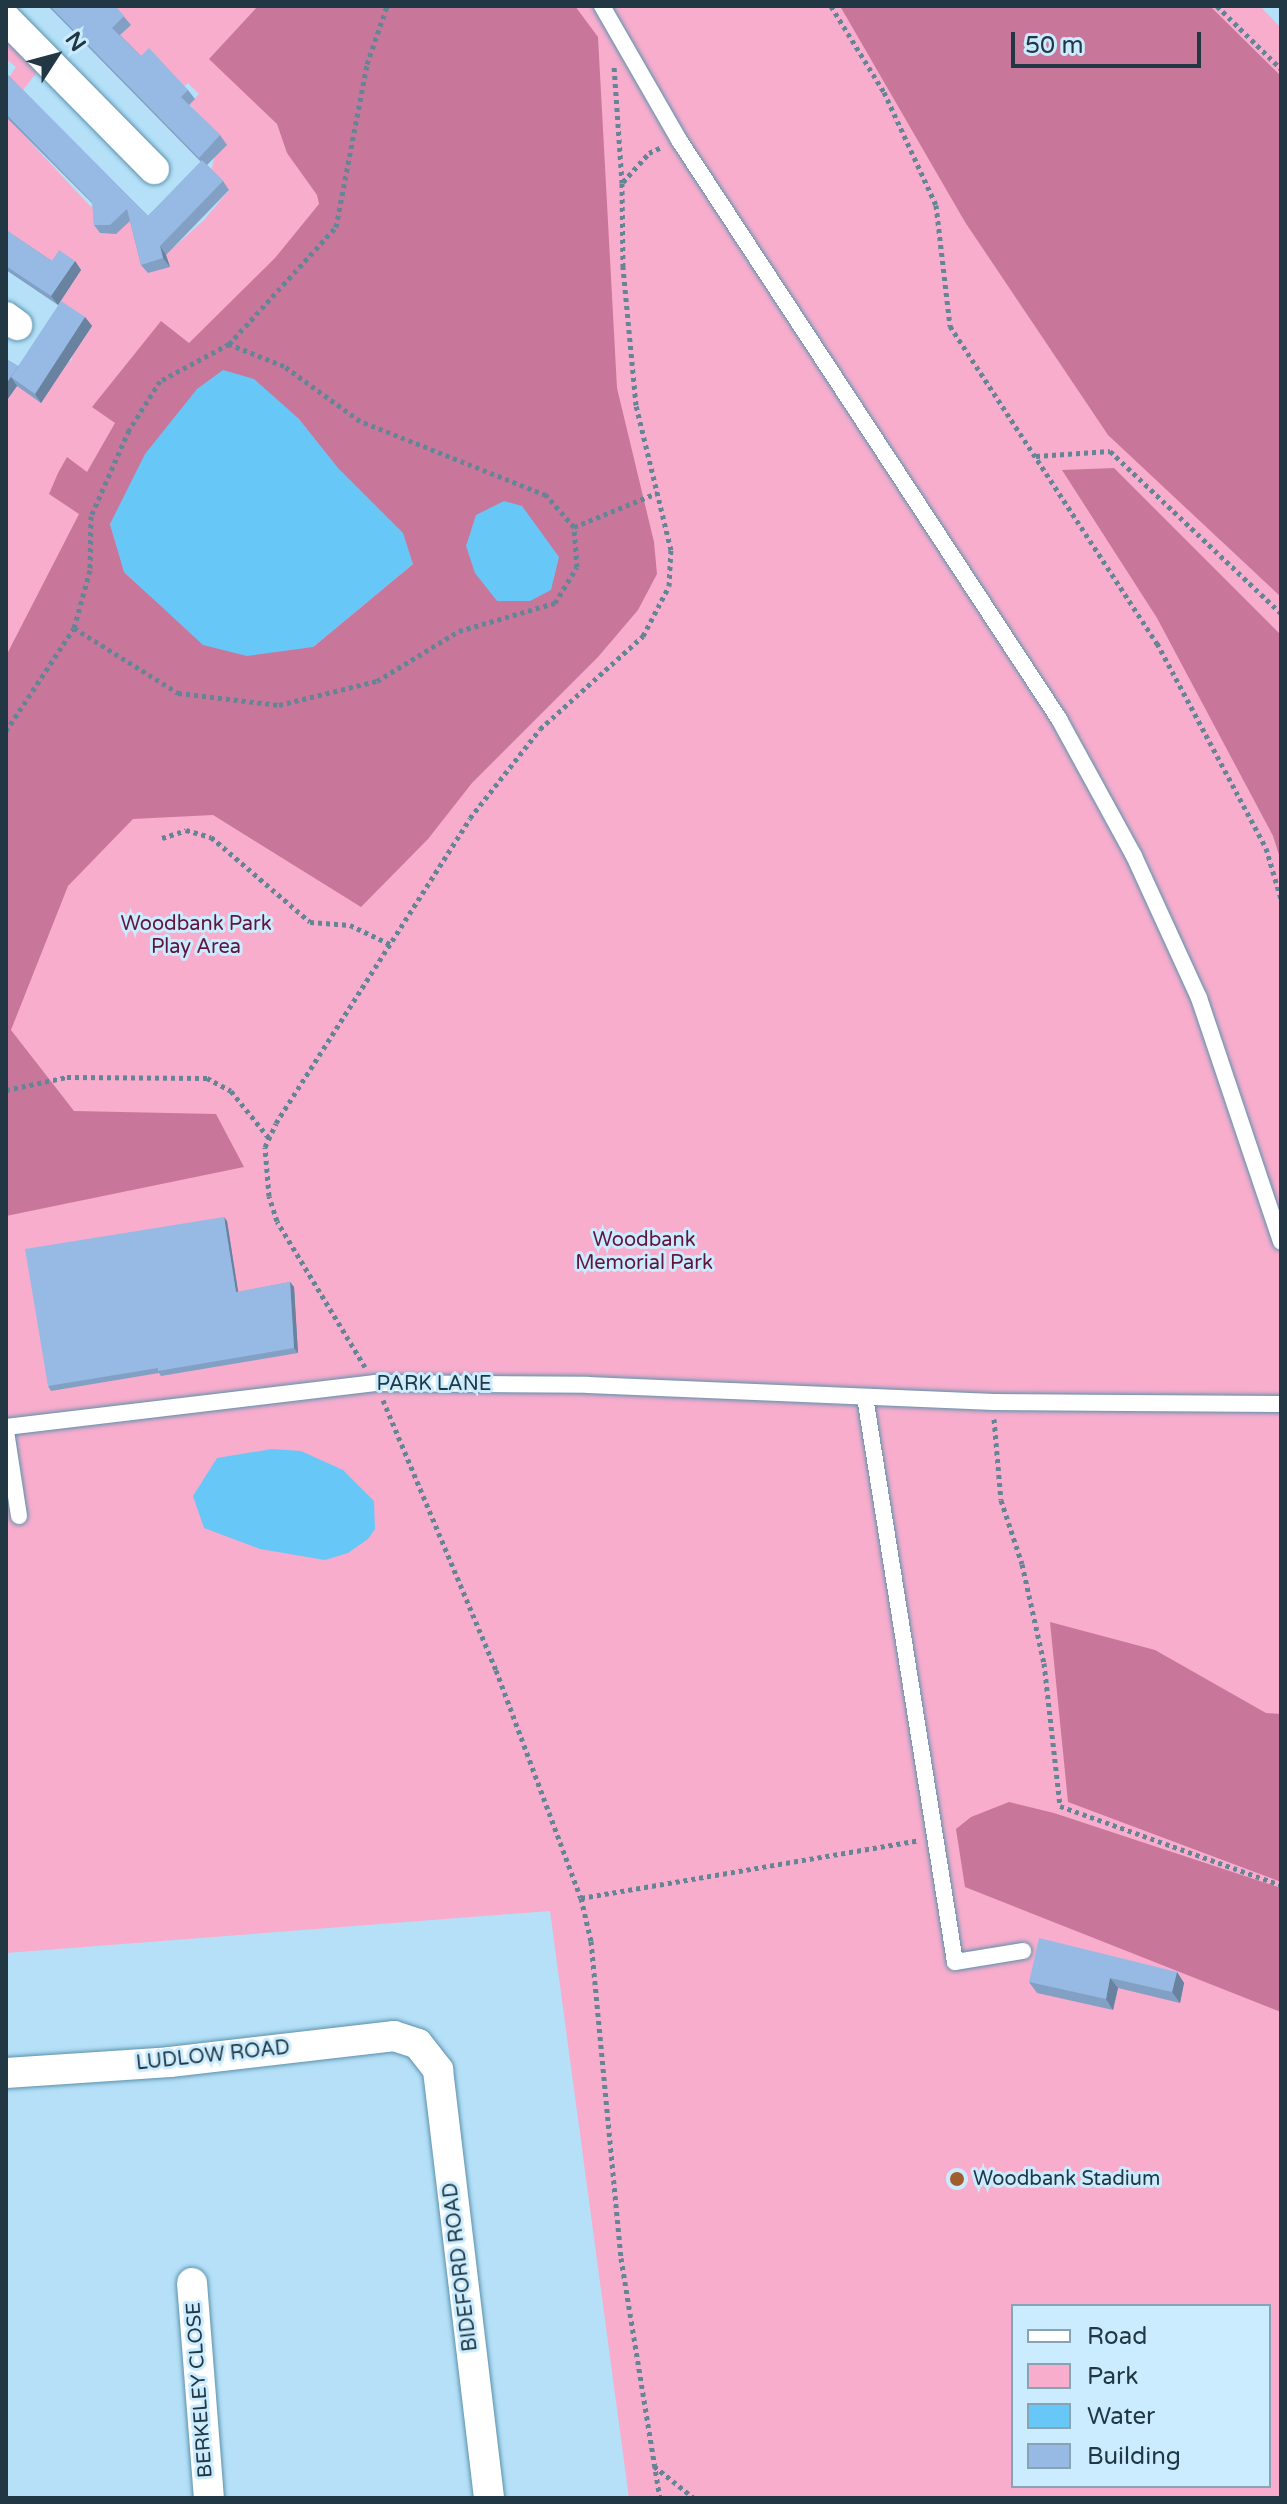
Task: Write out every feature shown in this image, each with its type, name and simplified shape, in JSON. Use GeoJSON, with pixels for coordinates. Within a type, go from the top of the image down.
{"type":"FeatureCollection","features":[{"type":"Feature","properties":{"kind":"street"},"geometry":{"type":"LineString","coordinates":[[6,19],[154,169]]}},
{"type":"Feature","properties":{"kind":"street","name":"LUDLOW ROAD"},"geometry":{"type":"LineString","coordinates":[[6,2073],[170,2062],[394,2036],[418,2044]]}},
{"type":"Feature","properties":{"kind":"street","name":"BIDEFORD ROAD"},"geometry":{"type":"LineString","coordinates":[[418,2044],[438,2070],[489,2498]]}},
{"type":"Feature","properties":{"kind":"street","name":"BERKELEY CLOSE"},"geometry":{"type":"LineString","coordinates":[[192,2283],[209,2498]]}},
{"type":"Feature","properties":{"kind":"lane"},"geometry":{"type":"LineString","coordinates":[[602,6],[679,140],[1067,733],[1134,856],[1199,998],[1281,1242]]}},
{"type":"Feature","properties":{"kind":"lane","name":"PARK LANE"},"geometry":{"type":"LineString","coordinates":[[6,1429],[375,1383],[588,1385],[994,1402],[1281,1404]]}},
{"type":"Feature","properties":{"kind":"lane"},"geometry":{"type":"LineString","coordinates":[[865,1397],[955,1962],[1023,1951]]}},
{"type":"Feature","properties":{"kind":"lane"},"geometry":{"type":"LineString","coordinates":[[6,1429],[19,1516]]}},
{"type":"Feature","properties":{"kind":"path"},"geometry":{"type":"LineString","coordinates":[[6,731],[74,628],[90,570],[91,516],[129,430],[160,381],[229,344],[336,227],[367,64],[387,6]]}},
{"type":"Feature","properties":{"kind":"path"},"geometry":{"type":"LineString","coordinates":[[831,6],[884,92],[936,205],[950,326],[1157,643],[1266,848],[1281,899]]}},
{"type":"Feature","properties":{"kind":"path"},"geometry":{"type":"LineString","coordinates":[[1217,6],[1281,69]]}},
{"type":"Feature","properties":{"kind":"path"},"geometry":{"type":"LineString","coordinates":[[611,23],[622,183],[623,267],[636,405],[671,550],[669,586],[643,636],[540,729],[470,818],[269,1138],[264,1166],[277,1221],[375,1383],[496,1670],[581,1898],[591,1941],[621,2258],[660,2498]]}},
{"type":"Feature","properties":{"kind":"path"},"geometry":{"type":"LineString","coordinates":[[622,183],[649,153],[679,140]]}},
{"type":"Feature","properties":{"kind":"path"},"geometry":{"type":"LineString","coordinates":[[74,628],[178,693],[279,705],[377,681],[459,631],[555,603],[577,567],[574,527],[546,495],[360,421],[284,366],[229,344]]}},
{"type":"Feature","properties":{"kind":"path"},"geometry":{"type":"LineString","coordinates":[[1035,456],[1110,451],[1281,613]]}},
{"type":"Feature","properties":{"kind":"path"},"geometry":{"type":"LineString","coordinates":[[574,527],[657,493]]}},
{"type":"Feature","properties":{"kind":"path"},"geometry":{"type":"LineString","coordinates":[[162,838],[186,830],[211,837],[310,922],[350,925],[392,945]]}},
{"type":"Feature","properties":{"kind":"path"},"geometry":{"type":"LineString","coordinates":[[6,1090],[67,1077],[207,1078],[231,1091],[269,1138]]}},
{"type":"Feature","properties":{"kind":"path"},"geometry":{"type":"LineString","coordinates":[[994,1402],[1001,1500],[1022,1564],[1044,1663],[1060,1806],[1281,1885]]}},
{"type":"Feature","properties":{"kind":"path"},"geometry":{"type":"LineString","coordinates":[[581,1898],[935,1837]]}},
{"type":"Feature","properties":{"kind":"path"},"geometry":{"type":"LineString","coordinates":[[654,2466],[694,2498]]}},
{"type":"Feature","properties":{"kind":"green space","name":"Woodbank Memorial Park"},"geometry":{"type":"Polygon","coordinates":[[[94,6],[1260,6],[1281,28],[1281,2498],[629,2498],[550,1911],[6,1953],[6,399],[19,383],[72,360],[58,305],[81,270],[58,270],[6,235],[6,116],[90,206],[133,217],[174,247],[204,220],[229,190],[211,172],[214,158],[192,106],[188,106],[199,94],[188,83],[184,87],[148,65],[94,6]]]}},
{"type":"Feature","properties":{"kind":"green space"},"geometry":{"type":"Polygon","coordinates":[[[6,40],[37,72],[13,103],[6,82],[16,67],[6,59],[6,40]]]}},
{"type":"Feature","properties":{"kind":"shaded area"},"geometry":{"type":"Polygon","coordinates":[[[258,6],[575,6],[598,37],[617,388],[654,542],[657,574],[638,610],[598,657],[472,783],[428,839],[361,907],[213,815],[133,819],[68,886],[11,1030],[74,1111],[216,1114],[244,1167],[6,1216],[6,656],[79,514],[49,494],[67,457],[87,472],[115,423],[92,407],[161,321],[189,343],[275,258],[319,204],[317,195],[287,153],[277,124],[209,59],[258,6]],[[298,418],[110,524],[125,573],[164,608],[313,647],[413,564],[298,418]]]}},
{"type":"Feature","properties":{"kind":"shaded area"},"geometry":{"type":"Polygon","coordinates":[[[840,6],[1210,6],[1281,76],[1281,597],[1108,435],[965,222],[840,6]]]}},
{"type":"Feature","properties":{"kind":"shaded area"},"geometry":{"type":"Polygon","coordinates":[[[1114,468],[1281,635],[1281,861],[1273,836],[1157,618],[1062,470],[1114,468]]]}},
{"type":"Feature","properties":{"kind":"shaded area"},"geometry":{"type":"Polygon","coordinates":[[[1050,1622],[1155,1650],[1266,1713],[1281,1714],[1281,1882],[1068,1802],[1050,1622]]]}},
{"type":"Feature","properties":{"kind":"shaded area"},"geometry":{"type":"Polygon","coordinates":[[[1009,1802],[1054,1813],[1281,1888],[1281,2012],[965,1887],[956,1829],[971,1817],[1009,1802]]]}},
{"type":"Feature","properties":{"kind":"water"},"geometry":{"type":"Polygon","coordinates":[[[223,370],[254,379],[298,418],[338,468],[403,533],[413,564],[313,647],[247,656],[203,645],[124,572],[110,524],[145,454],[197,389],[223,370]]]}},
{"type":"Feature","properties":{"kind":"water"},"geometry":{"type":"Polygon","coordinates":[[[504,501],[522,506],[559,557],[551,590],[530,601],[497,601],[475,573],[466,546],[476,515],[504,501]]]}},
{"type":"Feature","properties":{"kind":"water"},"geometry":{"type":"Polygon","coordinates":[[[272,1449],[301,1451],[343,1470],[374,1501],[375,1529],[368,1539],[348,1553],[325,1560],[260,1549],[204,1528],[193,1496],[217,1458],[272,1449]]]}},
{"type":"Feature","properties":{"kind":"building"},"geometry":{"type":"Polygon","coordinates":[[[50,6],[115,6],[124,16],[112,28],[141,56],[149,48],[188,90],[181,97],[220,135],[199,158],[50,6]]]}},
{"type":"Feature","properties":{"kind":"building"},"geometry":{"type":"Polygon","coordinates":[[[6,73],[148,216],[202,160],[223,181],[160,246],[163,258],[141,265],[127,209],[110,225],[94,225],[92,202],[6,114],[6,73]]]}},
{"type":"Feature","properties":{"kind":"building"},"geometry":{"type":"Polygon","coordinates":[[[6,230],[52,261],[59,250],[75,261],[51,296],[6,266],[6,230]]]}},
{"type":"Feature","properties":{"kind":"building"},"geometry":{"type":"Polygon","coordinates":[[[61,301],[85,317],[35,394],[11,377],[61,301]]]}},
{"type":"Feature","properties":{"kind":"building"},"geometry":{"type":"Polygon","coordinates":[[[6,359],[18,366],[6,384],[6,359]]]}},
{"type":"Feature","properties":{"kind":"building"},"geometry":{"type":"Polygon","coordinates":[[[224,1217],[236,1292],[290,1282],[294,1348],[48,1386],[25,1249],[224,1217]]]}},
{"type":"Feature","properties":{"kind":"building"},"geometry":{"type":"Polygon","coordinates":[[[1039,1938],[1177,1972],[1172,1992],[1110,1978],[1106,1999],[1029,1982],[1039,1938]]]}},
{"type":"Feature","properties":{"kind":"place","name":"Woodbank Stadium"},"geometry":{"type":"Point","coordinates":[957,2179]}},
{"type":"Feature","properties":{"kind":"park label","name":"Woodbank Park Play Area"},"geometry":{"type":"Point","coordinates":[196,936]}}]}
